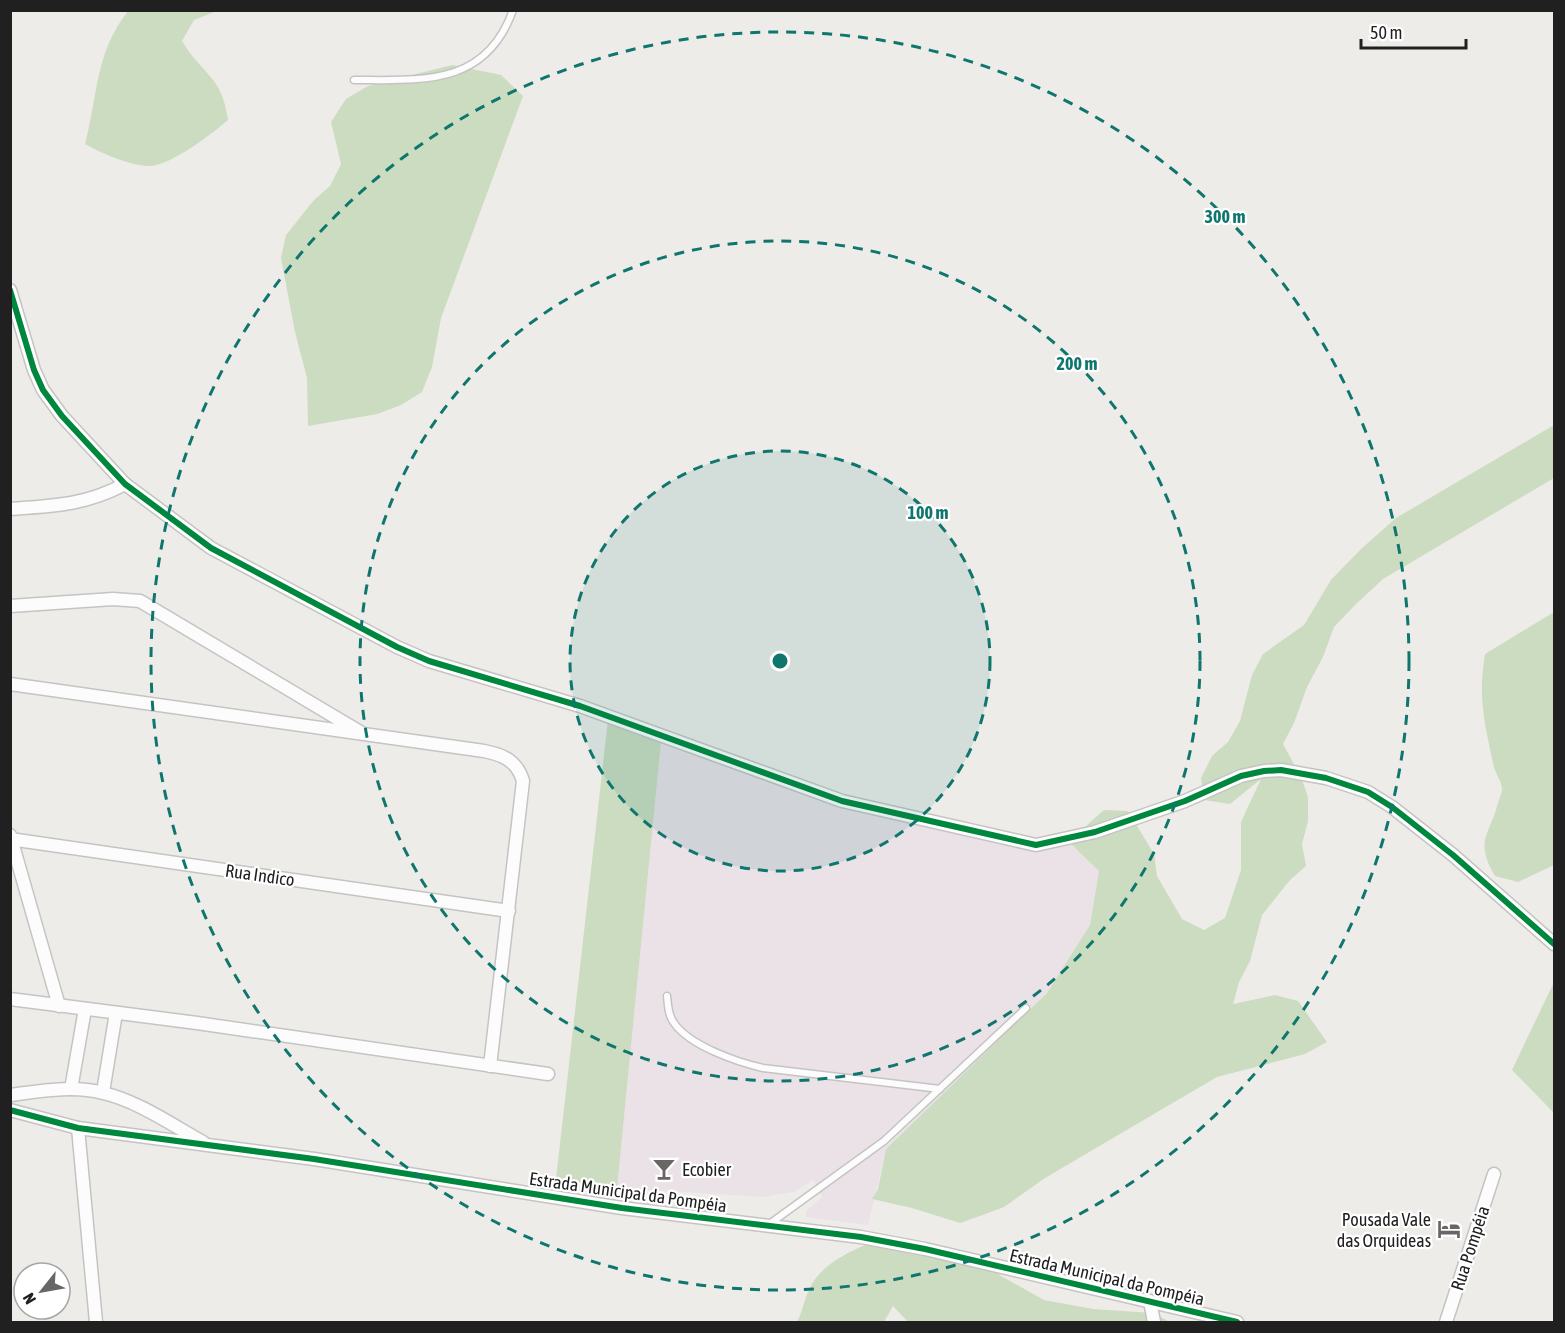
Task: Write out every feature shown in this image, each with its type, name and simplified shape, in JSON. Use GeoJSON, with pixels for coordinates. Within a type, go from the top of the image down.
{"type":"FeatureCollection","features":[{"type":"Feature","properties":{"kind":"street"},"geometry":{"type":"LineString","coordinates":[[10,290],[34,370],[43,390],[62,416],[124,484],[174,524],[211,548],[397,647],[429,661],[580,706],[842,801],[1036,845],[1095,832],[1185,801],[1241,776],[1264,771],[1302,772],[1368,792],[1392,807],[1549,933],[1554,944]]}},
{"type":"Feature","properties":{"kind":"street"},"geometry":{"type":"LineString","coordinates":[[10,509],[73,504],[93,500],[124,484]]}},
{"type":"Feature","properties":{"kind":"street"},"geometry":{"type":"LineString","coordinates":[[10,606],[113,599],[140,601],[364,734]]}},
{"type":"Feature","properties":{"kind":"street"},"geometry":{"type":"LineString","coordinates":[[10,684],[484,751],[500,754],[512,761],[524,781],[490,1066]]}},
{"type":"Feature","properties":{"kind":"street"},"geometry":{"type":"LineString","coordinates":[[11,837],[59,1006]]}},
{"type":"Feature","properties":{"kind":"street","name":"Rua Indico"},"geometry":{"type":"LineString","coordinates":[[11,837],[509,911]]}},
{"type":"Feature","properties":{"kind":"street"},"geometry":{"type":"LineString","coordinates":[[10,999],[548,1074]]}},
{"type":"Feature","properties":{"kind":"street"},"geometry":{"type":"LineString","coordinates":[[71,1089],[85,1009]]}},
{"type":"Feature","properties":{"kind":"street"},"geometry":{"type":"LineString","coordinates":[[103,1092],[116,1013]]}},
{"type":"Feature","properties":{"kind":"street"},"geometry":{"type":"LineString","coordinates":[[10,1095],[71,1089],[103,1092],[126,1101],[212,1147]]}},
{"type":"Feature","properties":{"kind":"street","name":"Estrada Municipal da Pompéia"},"geometry":{"type":"LineString","coordinates":[[10,1110],[78,1128],[314,1159],[622,1208],[861,1237],[925,1249],[1238,1323]]}},
{"type":"Feature","properties":{"kind":"street"},"geometry":{"type":"LineString","coordinates":[[78,1128],[96,1323]]}},
{"type":"Feature","properties":{"kind":"street","name":"Rua Pompéia"},"geometry":{"type":"LineString","coordinates":[[1446,1323],[1494,1174]]}},
{"type":"Feature","properties":{"kind":"street"},"geometry":{"type":"LineString","coordinates":[[1150,1301],[1154,1323]]}},
{"type":"Feature","properties":{"kind":"lane"},"geometry":{"type":"LineString","coordinates":[[354,80],[423,80],[454,74],[475,64],[493,47],[508,24],[513,10]]}},
{"type":"Feature","properties":{"kind":"lane"},"geometry":{"type":"LineString","coordinates":[[667,996],[669,1014],[683,1032],[706,1048],[742,1063],[940,1089]]}},
{"type":"Feature","properties":{"kind":"lane"},"geometry":{"type":"LineString","coordinates":[[768,1226],[884,1141],[1026,1008]]}},
{"type":"Feature","properties":{"kind":"shaded area","name":"Ecobier"},"geometry":{"type":"Polygon","coordinates":[[[661,742],[835,804],[945,828],[1029,851],[1072,845],[1099,871],[1090,925],[1047,993],[886,1149],[868,1225],[806,1217],[806,1211],[822,1197],[813,1180],[794,1192],[763,1197],[617,1188],[661,742]]]}},
{"type":"Feature","properties":{"kind":"green space"},"geometry":{"type":"Polygon","coordinates":[[[128,11],[217,11],[194,20],[182,41],[216,84],[225,105],[228,120],[190,149],[156,165],[147,166],[123,161],[85,144],[103,59],[117,27],[128,11]]]}},
{"type":"Feature","properties":{"kind":"green space"},"geometry":{"type":"Polygon","coordinates":[[[452,65],[501,75],[523,96],[441,318],[432,367],[422,392],[401,405],[377,414],[308,426],[307,378],[295,332],[281,258],[286,235],[314,200],[330,186],[341,164],[331,122],[346,99],[368,86],[452,65]]]}},
{"type":"Feature","properties":{"kind":"green space"},"geometry":{"type":"Polygon","coordinates":[[[1554,425],[1554,478],[1383,579],[1334,627],[1323,657],[1307,687],[1294,723],[1283,744],[1301,777],[1308,797],[1308,821],[1302,844],[1306,866],[1290,880],[1262,915],[1250,961],[1239,982],[1233,1004],[1275,995],[1298,1001],[1327,1042],[1305,1054],[1217,1077],[1045,1178],[1004,1207],[960,1223],[912,1208],[872,1199],[878,1189],[886,1149],[1047,993],[1090,925],[1099,871],[1072,845],[1088,824],[1104,810],[1128,811],[1154,854],[1157,876],[1182,919],[1204,930],[1225,918],[1241,870],[1241,822],[1261,779],[1230,804],[1204,800],[1201,778],[1212,756],[1228,742],[1240,721],[1252,675],[1263,654],[1304,625],[1331,580],[1396,518],[1554,425]]]}},
{"type":"Feature","properties":{"kind":"green space"},"geometry":{"type":"Polygon","coordinates":[[[1554,612],[1554,865],[1518,882],[1495,876],[1485,854],[1486,838],[1502,789],[1494,766],[1483,709],[1482,684],[1485,654],[1554,612]]]}},
{"type":"Feature","properties":{"kind":"green space"},"geometry":{"type":"Polygon","coordinates":[[[608,720],[661,742],[617,1188],[556,1179],[608,720]]]}},
{"type":"Feature","properties":{"kind":"green space"},"geometry":{"type":"Polygon","coordinates":[[[1554,982],[1554,1113],[1512,1070],[1554,982]]]}},
{"type":"Feature","properties":{"kind":"green space"},"geometry":{"type":"Polygon","coordinates":[[[886,1237],[983,1263],[1044,1300],[1093,1309],[1153,1313],[1170,1322],[908,1322],[893,1306],[884,1322],[797,1322],[810,1288],[823,1270],[843,1256],[886,1237]]]}},
{"type":"Feature","properties":{"kind":"cycle path"},"geometry":{"type":"LineString","coordinates":[[10,290],[34,370],[43,390],[62,416],[125,484],[211,548],[397,647],[429,661],[580,706],[842,801],[1036,845],[1095,832],[1185,801],[1241,776],[1281,770],[1326,778],[1368,792],[1392,807],[1453,855],[1554,944]]}},
{"type":"Feature","properties":{"kind":"cycle path"},"geometry":{"type":"LineString","coordinates":[[10,1110],[78,1128],[314,1159],[622,1208],[861,1237],[925,1249],[1237,1322]]}},
{"type":"Feature","properties":{"kind":"place","name":"Ecobier"},"geometry":{"type":"Point","coordinates":[664,1169]}},
{"type":"Feature","properties":{"kind":"place","name":"Pousada Vale das Orquideas"},"geometry":{"type":"Point","coordinates":[1449,1229]}}]}
